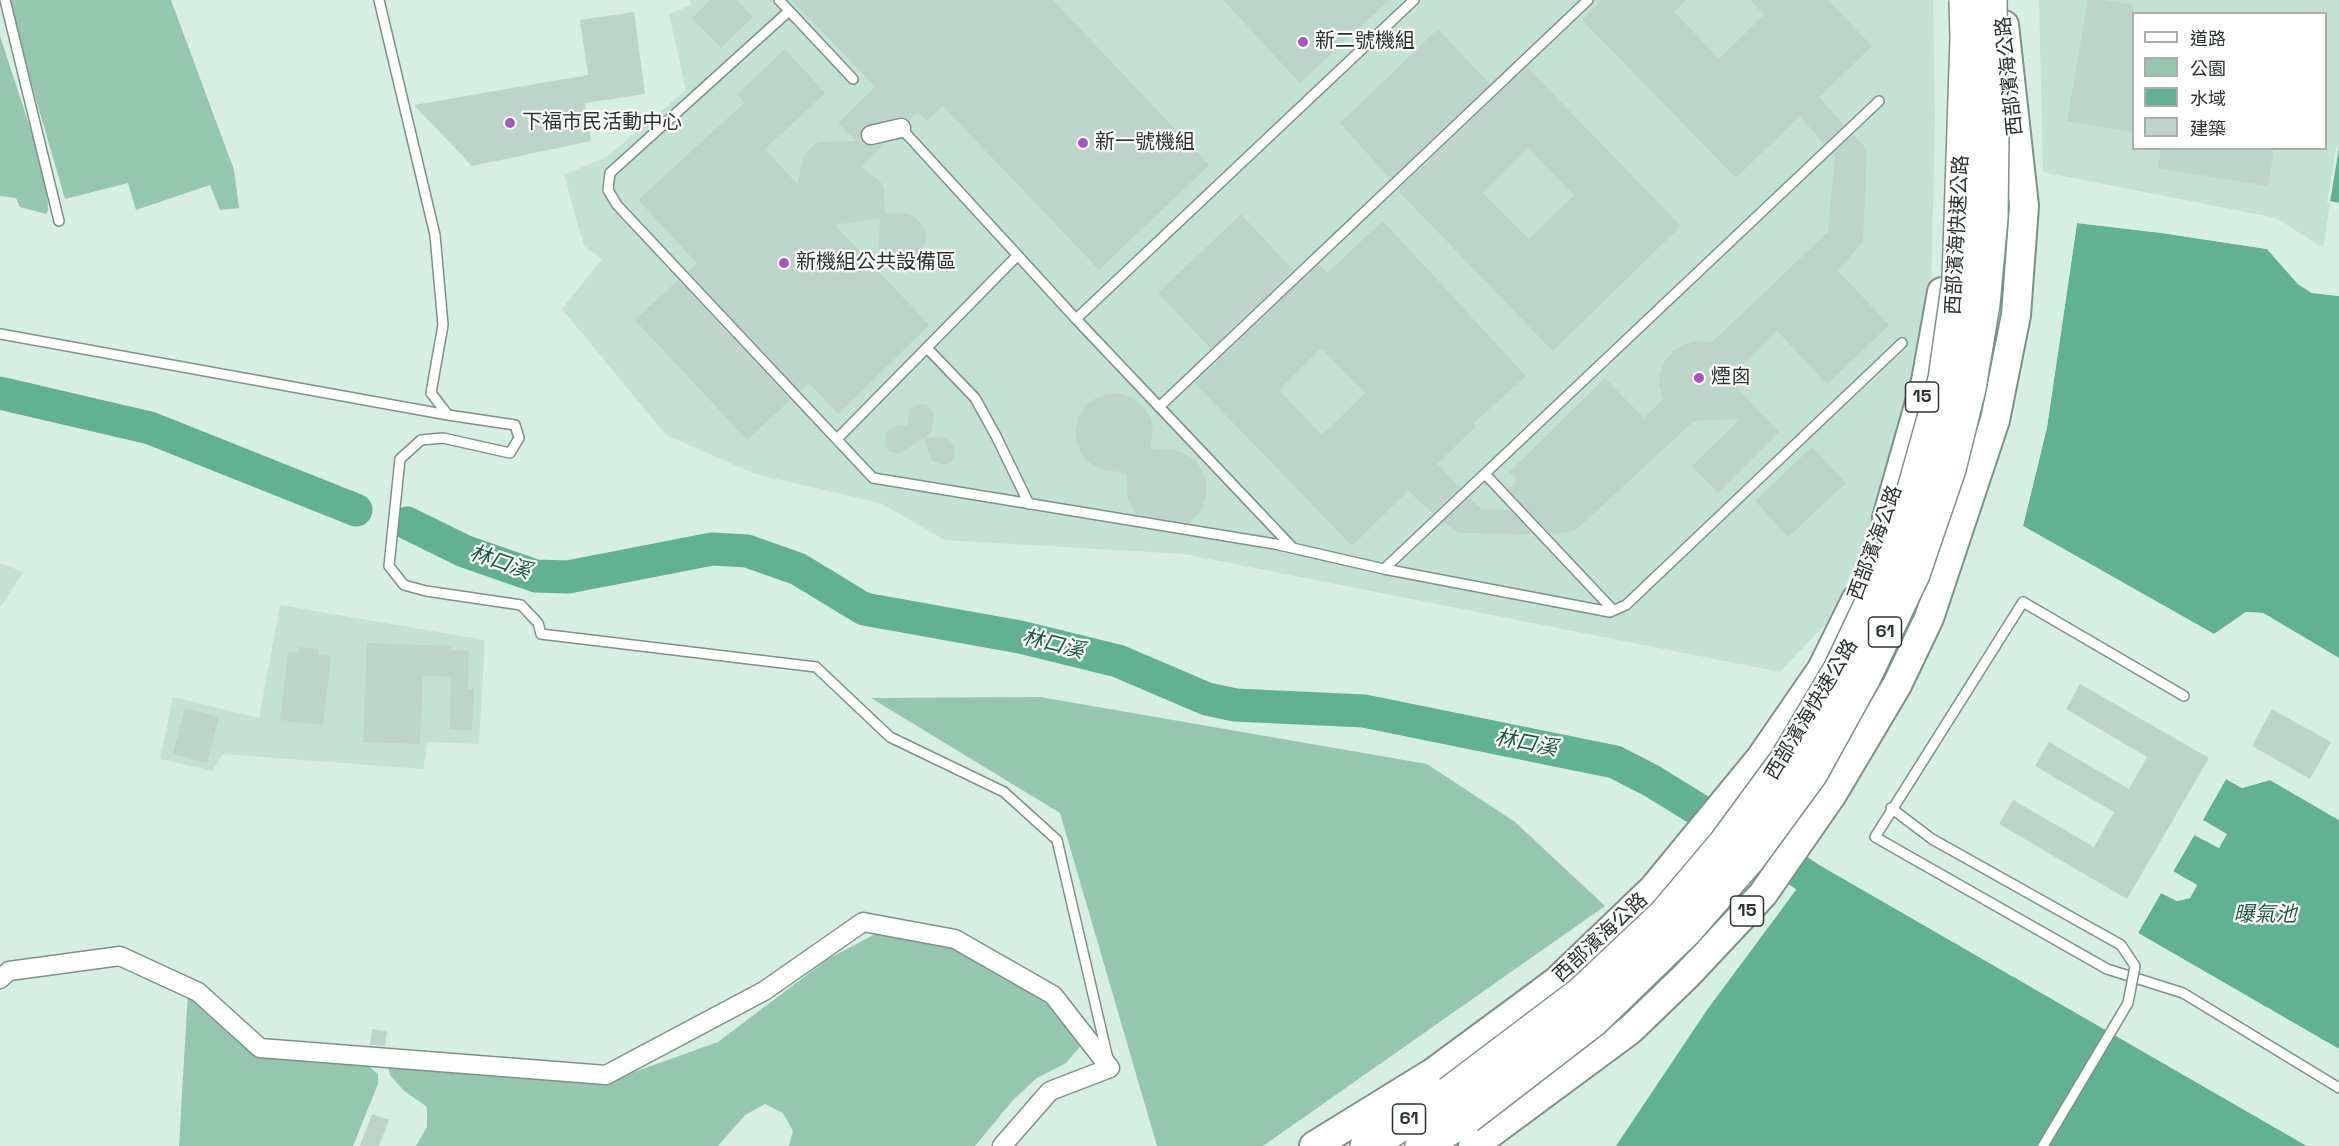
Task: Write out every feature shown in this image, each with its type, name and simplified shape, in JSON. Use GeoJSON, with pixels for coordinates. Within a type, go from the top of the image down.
{"type":"FeatureCollection","features":[{"type":"Feature","properties":{"kind":"highway","name":"西部濱海快速公路"},"geometry":{"type":"LineString","coordinates":[[1367,1146],[1463,1119],[1581,994],[1665,915],[1725,844],[1786,761],[1840,670],[1879,588],[1915,486],[1946,368],[1959,280],[1967,38],[1966,0]]}},
{"type":"Feature","properties":{"kind":"highway","name":"西部濱海快速公路"},"geometry":{"type":"LineString","coordinates":[[1422,1146],[1463,1119],[1593,1020],[1686,930],[1748,859],[1811,773],[1864,677],[1913,574],[1949,469],[1970,388],[1983,304],[1991,219],[1990,0]]}},
{"type":"Feature","properties":{"kind":"main road","name":"西部濱海公路"},"geometry":{"type":"LineString","coordinates":[[1314,1146],[1434,1072],[1556,982],[1654,888],[1760,759],[1822,669],[1870,570],[1899,483],[1926,381],[1945,275],[1952,43],[1950,0]]}},
{"type":"Feature","properties":{"kind":"main road","name":"西部濱海公路"},"geometry":{"type":"LineString","coordinates":[[1463,1119],[1630,1030],[1687,975],[1762,894],[1831,796],[1897,685],[1929,618],[1995,420],[2016,315],[2024,206],[2005,41],[2003,0]]}},
{"type":"Feature","properties":{"kind":"street"},"geometry":{"type":"LineString","coordinates":[[1949,131],[2015,126]]}},
{"type":"Feature","properties":{"kind":"street"},"geometry":{"type":"LineString","coordinates":[[871,135],[901,128]]}},
{"type":"Feature","properties":{"kind":"street"},"geometry":{"type":"LineString","coordinates":[[0,979],[9,971],[120,956],[198,992],[260,1048],[606,1075],[765,991],[862,922],[956,939],[1053,995],[1110,1068],[1050,1091],[1002,1146]]}},
{"type":"Feature","properties":{"kind":"lane"},"geometry":{"type":"LineString","coordinates":[[5,0],[59,221]]}},
{"type":"Feature","properties":{"kind":"lane"},"geometry":{"type":"LineString","coordinates":[[379,0],[435,235],[443,325],[431,393],[448,415]]}},
{"type":"Feature","properties":{"kind":"lane"},"geometry":{"type":"LineString","coordinates":[[779,0],[854,79]]}},
{"type":"Feature","properties":{"kind":"lane"},"geometry":{"type":"LineString","coordinates":[[1076,320],[1414,0]]}},
{"type":"Feature","properties":{"kind":"lane"},"geometry":{"type":"LineString","coordinates":[[1159,407],[1588,0]]}},
{"type":"Feature","properties":{"kind":"lane"},"geometry":{"type":"LineString","coordinates":[[789,11],[609,173],[608,190],[617,205],[873,478],[1294,549],[1384,569],[1610,612],[1626,605],[1902,343]]}},
{"type":"Feature","properties":{"kind":"lane"},"geometry":{"type":"LineString","coordinates":[[1384,569],[1879,101]]}},
{"type":"Feature","properties":{"kind":"lane"},"geometry":{"type":"LineString","coordinates":[[901,128],[1076,320],[1294,549]]}},
{"type":"Feature","properties":{"kind":"lane"},"geometry":{"type":"LineString","coordinates":[[837,440],[1017,256]]}},
{"type":"Feature","properties":{"kind":"lane"},"geometry":{"type":"LineString","coordinates":[[0,334],[448,415],[515,425],[519,438],[510,453],[443,438],[421,440],[400,459],[389,566],[404,585],[426,591],[521,605],[538,623],[542,634],[816,667],[890,737],[1004,792],[1057,840],[1110,1068]]}},
{"type":"Feature","properties":{"kind":"lane"},"geometry":{"type":"LineString","coordinates":[[927,348],[975,398],[1029,504]]}},
{"type":"Feature","properties":{"kind":"lane"},"geometry":{"type":"LineString","coordinates":[[1485,474],[1613,610]]}},
{"type":"Feature","properties":{"kind":"lane"},"geometry":{"type":"LineString","coordinates":[[2184,696],[2023,602],[1891,808],[1875,837],[2107,969],[2183,993],[2339,1088]]}},
{"type":"Feature","properties":{"kind":"lane"},"geometry":{"type":"LineString","coordinates":[[1891,808],[1932,839],[2121,945],[2135,966],[2128,1003],[2043,1146]]}},
{"type":"Feature","properties":{"kind":"shaded area"},"geometry":{"type":"Polygon","coordinates":[[[690,0],[1933,0],[1935,119],[1931,299],[1891,480],[1832,617],[1780,672],[1184,554],[945,540],[880,503],[755,474],[666,435],[562,309],[602,259],[584,246],[564,175],[608,156],[686,90],[669,14],[691,5],[690,0]]]}},
{"type":"Feature","properties":{"kind":"shaded area"},"geometry":{"type":"Polygon","coordinates":[[[2039,0],[2339,0],[2339,148],[2323,248],[2276,218],[2043,172],[2039,0]]]}},
{"type":"Feature","properties":{"kind":"shaded area"},"geometry":{"type":"Polygon","coordinates":[[[0,563],[23,572],[0,608],[0,563]]]}},
{"type":"Feature","properties":{"kind":"shaded area"},"geometry":{"type":"Polygon","coordinates":[[[280,605],[485,640],[479,744],[428,742],[423,769],[223,754],[212,771],[160,759],[173,697],[259,718],[280,605]]]}},
{"type":"Feature","properties":{"kind":"green space"},"geometry":{"type":"Polygon","coordinates":[[[7,0],[171,0],[234,170],[239,208],[220,210],[210,185],[136,210],[128,183],[65,199],[7,0]]]}},
{"type":"Feature","properties":{"kind":"green space"},"geometry":{"type":"Polygon","coordinates":[[[0,36],[47,180],[48,211],[46,214],[20,207],[16,198],[0,196],[0,36]]]}},
{"type":"Feature","properties":{"kind":"green space"},"geometry":{"type":"Polygon","coordinates":[[[1040,697],[1427,764],[1515,822],[1605,906],[1263,1146],[1157,1146],[1060,813],[871,698],[1040,697]]]}},
{"type":"Feature","properties":{"kind":"green space"},"geometry":{"type":"Polygon","coordinates":[[[881,931],[931,937],[1038,988],[1082,1039],[1079,1048],[1066,1063],[1037,1078],[1013,1100],[975,1146],[789,1146],[793,1131],[783,1113],[765,1104],[745,1115],[718,1146],[416,1146],[427,1127],[427,1107],[403,1090],[390,1075],[388,1066],[540,1071],[587,1083],[609,1081],[718,1042],[828,959],[881,931]]]}},
{"type":"Feature","properties":{"kind":"green space"},"geometry":{"type":"Polygon","coordinates":[[[188,991],[264,1045],[362,1060],[378,1074],[378,1084],[353,1146],[179,1146],[188,991]]]}},
{"type":"Feature","properties":{"kind":"water"},"geometry":{"type":"Polygon","coordinates":[[[2339,148],[2339,203],[2330,202],[2339,148]]]}},
{"type":"Feature","properties":{"kind":"water"},"geometry":{"type":"Polygon","coordinates":[[[2077,223],[2267,249],[2298,284],[2312,293],[2339,296],[2339,658],[2263,613],[2246,612],[2214,634],[2023,526],[2047,427],[2077,223]]]}},
{"type":"Feature","properties":{"kind":"water","name":"曝氣池"},"geometry":{"type":"Polygon","coordinates":[[[2226,779],[2242,788],[2270,780],[2339,820],[2339,1049],[2138,933],[2161,893],[2177,901],[2190,898],[2197,885],[2173,872],[2195,834],[2219,848],[2226,834],[2202,820],[2226,779]]]}},
{"type":"Feature","properties":{"kind":"water"},"geometry":{"type":"Polygon","coordinates":[[[1816,863],[2307,1146],[1616,1146],[1707,1010],[1816,863]]]}},
{"type":"Feature","properties":{"kind":"pier"},"geometry":{"type":"Polygon","coordinates":[[[2339,145],[2330,201],[2339,203],[2339,206],[2327,202],[2336,148],[2339,145]]]}},
{"type":"Feature","properties":{"kind":"pier"},"geometry":{"type":"Polygon","coordinates":[[[2075,220],[2163,230],[2268,247],[2300,282],[2313,290],[2339,293],[2339,296],[2312,293],[2298,284],[2267,249],[2077,223],[2047,427],[2023,526],[2214,634],[2246,612],[2263,613],[2339,658],[2339,661],[2262,616],[2247,615],[2231,628],[2213,637],[2020,527],[2044,427],[2075,220]]]}},
{"type":"Feature","properties":{"kind":"pier"},"geometry":{"type":"Polygon","coordinates":[[[2225,776],[2242,785],[2271,777],[2339,816],[2339,820],[2270,780],[2242,788],[2226,779],[2203,820],[2227,834],[2219,848],[2194,835],[2173,871],[2197,885],[2190,898],[2177,901],[2161,893],[2138,933],[2339,1049],[2339,1052],[2135,934],[2159,890],[2177,898],[2188,895],[2193,886],[2170,871],[2192,832],[2218,844],[2222,835],[2199,820],[2225,776]]]}},
{"type":"Feature","properties":{"kind":"pier"},"geometry":{"type":"Polygon","coordinates":[[[1818,861],[2309,1143],[2310,1146],[1816,863],[1818,861]]]}},
{"type":"Feature","properties":{"kind":"building"},"geometry":{"type":"Polygon","coordinates":[[[710,0],[737,0],[753,17],[721,48],[692,18],[710,0]]]}},
{"type":"Feature","properties":{"kind":"building"},"geometry":{"type":"Polygon","coordinates":[[[792,0],[1053,0],[1209,165],[1099,270],[943,106],[927,121],[918,112],[909,120],[898,117],[864,126],[860,137],[863,143],[873,146],[885,143],[861,167],[880,181],[884,188],[885,213],[908,214],[915,217],[925,229],[926,243],[917,257],[910,261],[878,265],[880,218],[835,225],[929,325],[838,414],[809,383],[800,391],[688,271],[697,263],[638,200],[744,103],[737,94],[785,49],[825,93],[765,149],[797,184],[804,156],[814,144],[856,141],[838,123],[875,87],[792,0]]]}},
{"type":"Feature","properties":{"kind":"building","name":"新二號機組"},"geometry":{"type":"Polygon","coordinates":[[[1223,0],[1389,0],[1300,83],[1223,0]]]}},
{"type":"Feature","properties":{"kind":"building"},"geometry":{"type":"Polygon","coordinates":[[[1602,0],[1686,0],[1674,12],[1719,59],[1764,15],[1750,0],[1828,0],[1872,46],[1819,97],[1844,125],[1824,144],[1800,116],[1736,178],[1582,20],[1602,0]]]}},
{"type":"Feature","properties":{"kind":"building"},"geometry":{"type":"Polygon","coordinates":[[[2088,0],[2105,0],[2133,5],[2132,132],[2067,121],[2088,0]]]}},
{"type":"Feature","properties":{"kind":"building","name":"下福市民活動中心"},"geometry":{"type":"Polygon","coordinates":[[[634,12],[645,94],[585,103],[591,141],[472,166],[414,105],[588,75],[580,20],[634,12]]]}},
{"type":"Feature","properties":{"kind":"building"},"geometry":{"type":"Polygon","coordinates":[[[1438,29],[1490,84],[1390,179],[1340,123],[1438,29]]]}},
{"type":"Feature","properties":{"kind":"building"},"geometry":{"type":"Polygon","coordinates":[[[1527,67],[1681,226],[1553,351],[1399,192],[1401,191],[1399,189],[1527,67]],[[1528,148],[1483,193],[1529,239],[1574,195],[1528,148]]]}},
{"type":"Feature","properties":{"kind":"building"},"geometry":{"type":"Polygon","coordinates":[[[1853,135],[1864,146],[1867,153],[1863,242],[1838,271],[1889,325],[1827,384],[1777,331],[1738,370],[1738,389],[1779,432],[1718,493],[1692,466],[1740,419],[1694,421],[1577,529],[1571,532],[1551,534],[1508,489],[1517,480],[1509,472],[1605,378],[1644,418],[1663,399],[1659,386],[1660,373],[1665,361],[1673,351],[1685,344],[1698,341],[1711,343],[1828,232],[1835,157],[1833,154],[1853,135]]]}},
{"type":"Feature","properties":{"kind":"building"},"geometry":{"type":"Polygon","coordinates":[[[2161,150],[2274,150],[2268,186],[2158,168],[2161,150]]]}},
{"type":"Feature","properties":{"kind":"building"},"geometry":{"type":"Polygon","coordinates":[[[1241,214],[1293,270],[1211,349],[1158,293],[1241,214]]]}},
{"type":"Feature","properties":{"kind":"building"},"geometry":{"type":"Polygon","coordinates":[[[1383,221],[1526,376],[1473,424],[1475,427],[1437,464],[1460,488],[1433,513],[1408,491],[1352,546],[1195,383],[1319,264],[1327,273],[1383,221]],[[1321,348],[1279,390],[1322,435],[1365,393],[1321,348]]]}},
{"type":"Feature","properties":{"kind":"building"},"geometry":{"type":"Polygon","coordinates":[[[678,280],[790,400],[747,440],[635,320],[678,280]]]}},
{"type":"Feature","properties":{"kind":"building"},"geometry":{"type":"Polygon","coordinates":[[[1109,394],[1122,394],[1134,399],[1144,408],[1151,419],[1153,431],[1150,449],[1174,450],[1186,454],[1196,461],[1203,472],[1207,484],[1206,498],[1201,511],[1188,523],[1136,514],[1127,497],[1127,473],[1103,470],[1091,464],[1083,456],[1077,444],[1075,431],[1078,417],[1085,406],[1096,398],[1109,394]]]}},
{"type":"Feature","properties":{"kind":"building"},"geometry":{"type":"Polygon","coordinates":[[[924,404],[931,408],[934,416],[931,433],[926,437],[946,438],[955,447],[953,460],[945,465],[932,461],[924,438],[899,454],[890,452],[884,445],[886,432],[894,427],[908,425],[909,410],[915,405],[924,404]]]}},
{"type":"Feature","properties":{"kind":"building"},"geometry":{"type":"Polygon","coordinates":[[[1812,447],[1846,483],[1788,537],[1755,501],[1812,447]]]}},
{"type":"Feature","properties":{"kind":"building"},"geometry":{"type":"Polygon","coordinates":[[[1469,498],[1482,509],[1510,510],[1532,534],[1459,533],[1443,522],[1469,498]]]}},
{"type":"Feature","properties":{"kind":"building"},"geometry":{"type":"Polygon","coordinates":[[[367,643],[451,646],[451,650],[469,651],[468,689],[474,689],[472,730],[450,729],[451,677],[423,676],[420,744],[363,742],[367,643]]]}},
{"type":"Feature","properties":{"kind":"building"},"geometry":{"type":"Polygon","coordinates":[[[299,647],[319,649],[318,655],[331,656],[323,725],[280,720],[288,652],[298,653],[299,647]]]}},
{"type":"Feature","properties":{"kind":"building"},"geometry":{"type":"Polygon","coordinates":[[[2080,684],[2209,758],[2127,899],[1999,824],[2013,800],[2094,847],[2114,812],[2035,766],[2049,742],[2129,789],[2147,757],[2066,709],[2080,684]]]}},
{"type":"Feature","properties":{"kind":"building"},"geometry":{"type":"Polygon","coordinates":[[[185,708],[219,717],[207,763],[173,754],[185,708]]]}},
{"type":"Feature","properties":{"kind":"building"},"geometry":{"type":"Polygon","coordinates":[[[2272,709],[2331,742],[2310,779],[2252,746],[2272,709]]]}},
{"type":"Feature","properties":{"kind":"building"},"geometry":{"type":"Polygon","coordinates":[[[372,1029],[387,1031],[385,1046],[370,1045],[372,1029]]]}},
{"type":"Feature","properties":{"kind":"building"},"geometry":{"type":"Polygon","coordinates":[[[372,1114],[389,1120],[379,1146],[360,1146],[372,1114]]]}},
{"type":"Feature","properties":{"kind":"waterway","name":"林口溪"},"geometry":{"type":"LineString","coordinates":[[0,393],[150,428],[356,510]]}},
{"type":"Feature","properties":{"kind":"waterway","name":"林口溪"},"geometry":{"type":"LineString","coordinates":[[407,523],[464,551],[536,576],[568,577],[712,549],[747,551],[798,569],[864,609],[1020,637],[1118,661],[1207,699],[1235,705],[1364,711],[1615,762],[1652,781],[1702,812]]}},
{"type":"Feature","properties":{"kind":"waterway","name":"林口溪"},"geometry":{"type":"LineString","coordinates":[[1794,868],[1806,876]]}},
{"type":"Feature","properties":{"kind":"place","name":"新二號機組"},"geometry":{"type":"Point","coordinates":[1303,42]}},
{"type":"Feature","properties":{"kind":"place","name":"下福市民活動中心"},"geometry":{"type":"Point","coordinates":[510,123]}},
{"type":"Feature","properties":{"kind":"place","name":"新一號機組"},"geometry":{"type":"Point","coordinates":[1083,143]}},
{"type":"Feature","properties":{"kind":"place","name":"新機組公共設備區"},"geometry":{"type":"Point","coordinates":[784,263]}},
{"type":"Feature","properties":{"kind":"place","name":"煙囪"},"geometry":{"type":"Point","coordinates":[1699,378]}}]}
